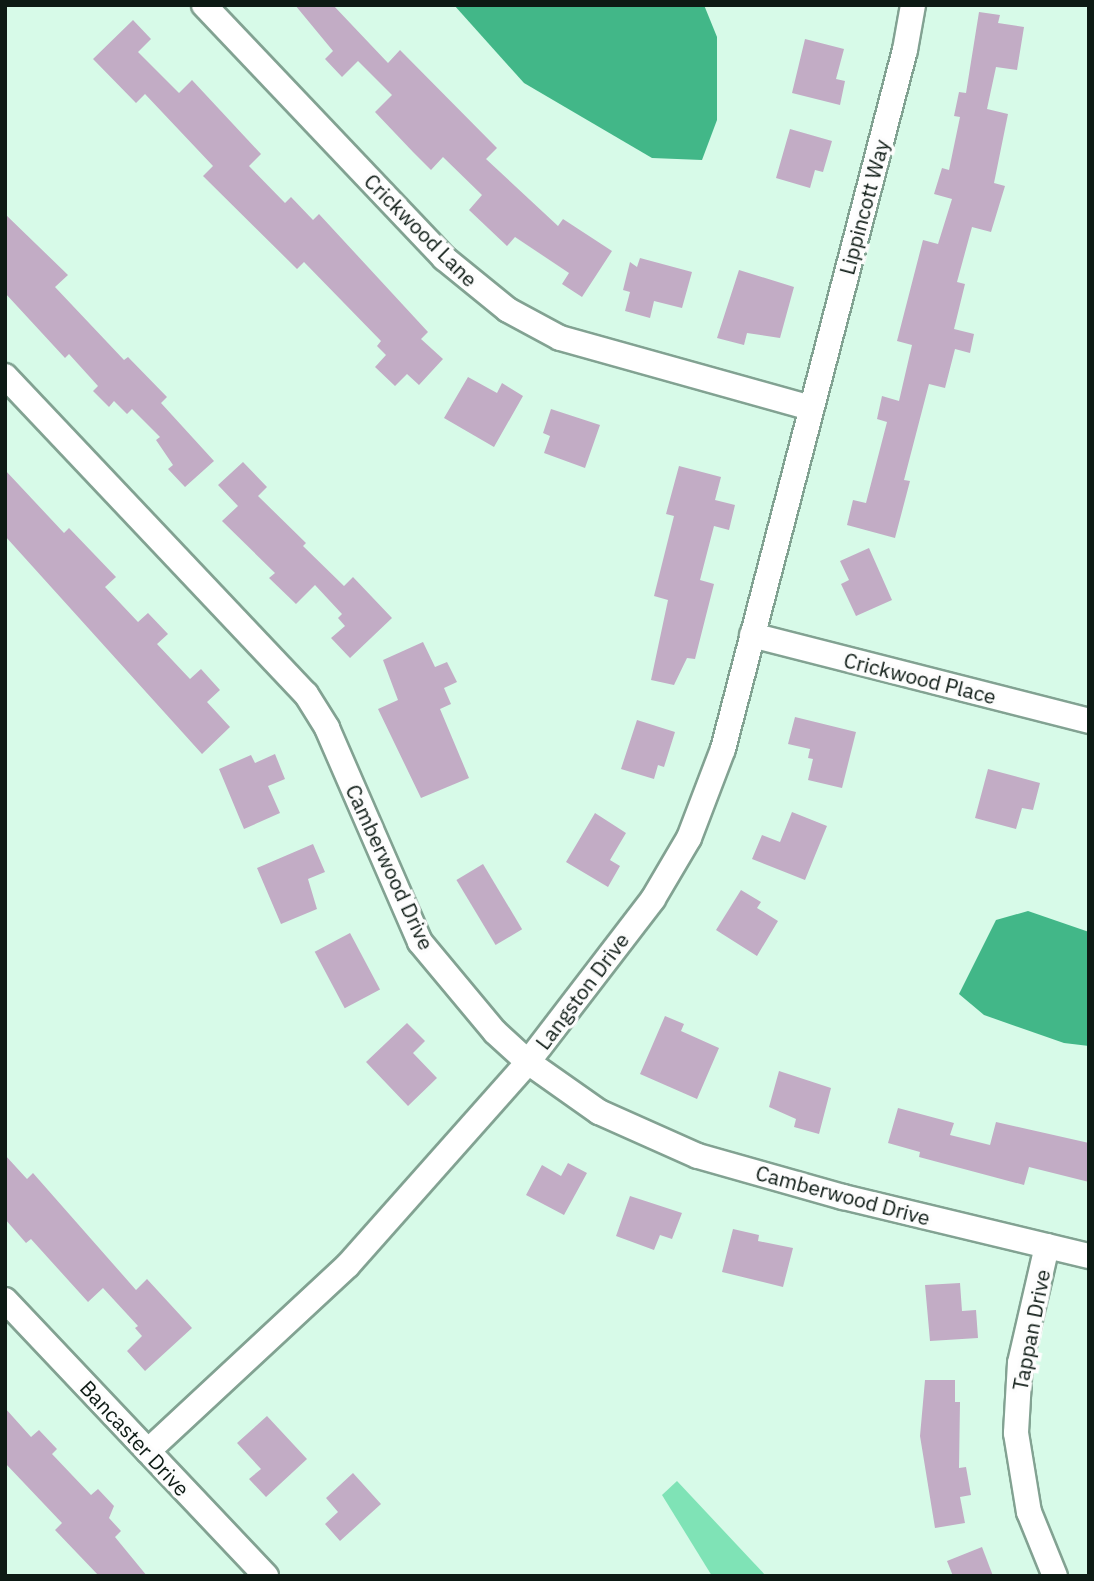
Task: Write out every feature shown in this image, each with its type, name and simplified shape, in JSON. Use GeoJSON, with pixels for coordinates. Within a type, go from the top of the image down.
{"type":"FeatureCollection","features":[{"type":"Feature","properties":{"kind":"street","name":"Crickwood Lane"},"geometry":{"type":"LineString","coordinates":[[204,5],[444,258],[508,310],[560,338],[811,408]]}},
{"type":"Feature","properties":{"kind":"street","name":"Lippincott Way"},"geometry":{"type":"LineString","coordinates":[[811,408],[913,5]]}},
{"type":"Feature","properties":{"kind":"street","name":"Camberwood Drive"},"geometry":{"type":"LineString","coordinates":[[5,376],[306,694],[327,728],[420,942],[495,1032],[528,1062],[599,1112],[698,1156],[1089,1256]]}},
{"type":"Feature","properties":{"kind":"street","name":"Langston Drive"},"geometry":{"type":"LineString","coordinates":[[148,1451],[348,1265],[528,1062],[653,900],[689,838],[719,760],[811,408]]}},
{"type":"Feature","properties":{"kind":"street","name":"Crickwood Place"},"geometry":{"type":"LineString","coordinates":[[752,635],[1089,721]]}},
{"type":"Feature","properties":{"kind":"street","name":"Tappan Drive"},"geometry":{"type":"LineString","coordinates":[[1047,1247],[1020,1363],[1016,1433],[1029,1512],[1055,1576]]}},
{"type":"Feature","properties":{"kind":"street","name":"Bancaster Drive"},"geometry":{"type":"LineString","coordinates":[[5,1300],[265,1576]]}},
{"type":"Feature","properties":{"kind":"shaded area"},"geometry":{"type":"Polygon","coordinates":[[[454,5],[704,5],[717,37],[717,120],[702,160],[652,158],[524,83],[454,5]]]}},
{"type":"Feature","properties":{"kind":"shaded area"},"geometry":{"type":"Polygon","coordinates":[[[1028,911],[1089,932],[1089,1046],[1064,1043],[984,1015],[959,994],[996,920],[1028,911]]]}},
{"type":"Feature","properties":{"kind":"shaded area"},"geometry":{"type":"Polygon","coordinates":[[[677,1481],[766,1576],[712,1576],[662,1495],[677,1481]]]}},
{"type":"Feature","properties":{"kind":"building"},"geometry":{"type":"Polygon","coordinates":[[[295,5],[333,5],[388,63],[400,50],[497,148],[486,159],[558,226],[563,219],[612,251],[582,297],[562,284],[569,273],[515,237],[507,246],[469,210],[482,195],[443,157],[431,170],[413,152],[375,112],[392,95],[358,61],[342,77],[325,59],[333,51],[295,5]]]}},
{"type":"Feature","properties":{"kind":"building"},"geometry":{"type":"Polygon","coordinates":[[[979,12],[1000,15],[998,23],[1024,27],[1017,70],[996,67],[987,109],[1008,114],[994,183],[1005,186],[991,232],[972,227],[957,282],[965,284],[954,329],[974,334],[970,353],[955,349],[945,388],[929,384],[904,480],[910,481],[895,538],[847,525],[853,500],[866,503],[887,422],[877,419],[882,396],[899,401],[912,345],[897,341],[923,240],[938,244],[952,199],[934,194],[942,168],[949,170],[960,117],[954,116],[959,92],[966,93],[979,12]]]}},
{"type":"Feature","properties":{"kind":"building"},"geometry":{"type":"Polygon","coordinates":[[[133,20],[151,39],[138,52],[179,93],[192,80],[261,154],[249,166],[285,203],[291,197],[313,220],[319,214],[428,332],[421,339],[443,359],[419,385],[407,374],[395,386],[375,367],[386,355],[377,346],[381,341],[304,262],[297,269],[203,176],[213,166],[145,94],[136,103],[93,59],[133,20]]]}},
{"type":"Feature","properties":{"kind":"building"},"geometry":{"type":"Polygon","coordinates":[[[805,39],[844,49],[836,79],[845,81],[840,105],[792,93],[805,39]]]}},
{"type":"Feature","properties":{"kind":"building"},"geometry":{"type":"Polygon","coordinates":[[[790,129],[832,141],[823,172],[815,170],[810,188],[776,178],[790,129]]]}},
{"type":"Feature","properties":{"kind":"building"},"geometry":{"type":"Polygon","coordinates":[[[5,214],[68,275],[55,287],[124,360],[128,357],[167,397],[161,403],[214,461],[185,487],[168,469],[173,465],[156,440],[160,437],[132,409],[127,414],[114,401],[109,407],[93,391],[98,386],[69,354],[65,358],[5,293],[5,214]]]}},
{"type":"Feature","properties":{"kind":"building"},"geometry":{"type":"Polygon","coordinates":[[[640,258],[692,272],[682,308],[654,301],[650,318],[625,311],[630,292],[623,290],[630,262],[637,267],[640,258]]]}},
{"type":"Feature","properties":{"kind":"building"},"geometry":{"type":"Polygon","coordinates":[[[739,270],[794,287],[780,338],[747,333],[744,345],[717,338],[739,270]]]}},
{"type":"Feature","properties":{"kind":"building"},"geometry":{"type":"Polygon","coordinates":[[[468,377],[497,393],[502,383],[523,396],[494,447],[444,418],[468,377]]]}},
{"type":"Feature","properties":{"kind":"building"},"geometry":{"type":"Polygon","coordinates":[[[551,409],[600,425],[585,468],[544,453],[550,436],[543,433],[551,409]]]}},
{"type":"Feature","properties":{"kind":"building"},"geometry":{"type":"Polygon","coordinates":[[[243,462],[267,487],[258,496],[306,543],[303,546],[344,586],[353,577],[392,618],[350,658],[331,638],[345,626],[338,618],[342,614],[315,585],[296,604],[269,578],[275,573],[222,521],[238,506],[218,485],[243,462]]]}},
{"type":"Feature","properties":{"kind":"building"},"geometry":{"type":"Polygon","coordinates":[[[679,466],[721,477],[715,500],[735,505],[729,530],[714,526],[700,580],[714,584],[695,659],[687,658],[674,685],[651,680],[668,600],[654,596],[674,516],[666,514],[679,466]]]}},
{"type":"Feature","properties":{"kind":"building"},"geometry":{"type":"Polygon","coordinates":[[[5,470],[64,533],[69,528],[116,577],[105,587],[138,622],[148,613],[168,634],[157,644],[190,679],[201,669],[220,690],[207,702],[230,727],[202,754],[5,536],[5,470]]]}},
{"type":"Feature","properties":{"kind":"building"},"geometry":{"type":"Polygon","coordinates":[[[869,548],[892,600],[856,616],[841,584],[849,580],[840,561],[869,548]]]}},
{"type":"Feature","properties":{"kind":"building"},"geometry":{"type":"Polygon","coordinates":[[[423,642],[435,667],[447,662],[457,682],[444,688],[451,704],[440,709],[469,778],[421,798],[378,709],[398,700],[383,660],[423,642]]]}},
{"type":"Feature","properties":{"kind":"building"},"geometry":{"type":"Polygon","coordinates":[[[795,717],[856,732],[842,788],[808,780],[813,759],[808,758],[810,749],[788,744],[795,717]]]}},
{"type":"Feature","properties":{"kind":"building"},"geometry":{"type":"Polygon","coordinates":[[[637,720],[675,732],[664,767],[658,765],[654,779],[621,769],[637,720]]]}},
{"type":"Feature","properties":{"kind":"building"},"geometry":{"type":"Polygon","coordinates":[[[275,754],[285,779],[268,786],[280,813],[244,829],[219,769],[251,755],[255,763],[275,754]]]}},
{"type":"Feature","properties":{"kind":"building"},"geometry":{"type":"Polygon","coordinates":[[[988,769],[1040,783],[1033,810],[1022,808],[1016,829],[975,818],[988,769]]]}},
{"type":"Feature","properties":{"kind":"building"},"geometry":{"type":"Polygon","coordinates":[[[792,812],[827,826],[805,880],[752,859],[762,835],[780,842],[792,812]]]}},
{"type":"Feature","properties":{"kind":"building"},"geometry":{"type":"Polygon","coordinates":[[[595,813],[626,833],[610,860],[620,866],[608,887],[566,862],[595,813]]]}},
{"type":"Feature","properties":{"kind":"building"},"geometry":{"type":"Polygon","coordinates":[[[313,844],[325,872],[308,879],[317,909],[281,924],[257,868],[313,844]]]}},
{"type":"Feature","properties":{"kind":"building"},"geometry":{"type":"Polygon","coordinates":[[[483,864],[522,929],[496,945],[456,880],[483,864]]]}},
{"type":"Feature","properties":{"kind":"building"},"geometry":{"type":"Polygon","coordinates":[[[741,890],[761,902],[757,908],[778,921],[757,956],[716,930],[741,890]]]}},
{"type":"Feature","properties":{"kind":"building"},"geometry":{"type":"Polygon","coordinates":[[[350,933],[380,990],[345,1008],[315,952],[350,933]]]}},
{"type":"Feature","properties":{"kind":"building"},"geometry":{"type":"Polygon","coordinates":[[[665,1016],[684,1024],[681,1031],[719,1048],[697,1099],[640,1074],[665,1016]]]}},
{"type":"Feature","properties":{"kind":"building"},"geometry":{"type":"Polygon","coordinates":[[[407,1023],[425,1041],[413,1053],[437,1078],[408,1106],[366,1062],[407,1023]]]}},
{"type":"Feature","properties":{"kind":"building"},"geometry":{"type":"Polygon","coordinates":[[[779,1071],[831,1088],[819,1134],[794,1127],[796,1119],[769,1107],[779,1071]]]}},
{"type":"Feature","properties":{"kind":"building"},"geometry":{"type":"Polygon","coordinates":[[[898,1108],[954,1123],[950,1135],[990,1145],[996,1122],[1089,1143],[1089,1182],[1029,1167],[1024,1185],[919,1157],[920,1152],[888,1143],[898,1108]]]}},
{"type":"Feature","properties":{"kind":"building"},"geometry":{"type":"Polygon","coordinates":[[[5,1155],[27,1179],[33,1173],[136,1290],[147,1279],[192,1328],[145,1371],[127,1351],[142,1336],[135,1328],[138,1326],[103,1288],[88,1302],[31,1239],[26,1243],[5,1219],[5,1155]]]}},
{"type":"Feature","properties":{"kind":"building"},"geometry":{"type":"Polygon","coordinates":[[[568,1163],[587,1173],[564,1215],[526,1195],[542,1165],[561,1176],[568,1163]]]}},
{"type":"Feature","properties":{"kind":"building"},"geometry":{"type":"Polygon","coordinates":[[[630,1196],[682,1213],[672,1239],[660,1235],[654,1250],[616,1236],[630,1196]]]}},
{"type":"Feature","properties":{"kind":"building"},"geometry":{"type":"Polygon","coordinates":[[[733,1229],[759,1235],[758,1241],[793,1248],[783,1287],[722,1272],[733,1229]]]}},
{"type":"Feature","properties":{"kind":"building"},"geometry":{"type":"Polygon","coordinates":[[[960,1283],[962,1311],[976,1310],[978,1338],[930,1341],[925,1285],[960,1283]]]}},
{"type":"Feature","properties":{"kind":"building"},"geometry":{"type":"Polygon","coordinates":[[[925,1380],[955,1380],[955,1402],[960,1402],[959,1468],[966,1467],[971,1495],[960,1497],[965,1523],[935,1528],[920,1436],[925,1380]]]}},
{"type":"Feature","properties":{"kind":"building"},"geometry":{"type":"Polygon","coordinates":[[[5,1408],[31,1437],[39,1430],[57,1449],[52,1454],[91,1495],[98,1489],[114,1506],[109,1518],[121,1531],[115,1537],[147,1576],[99,1576],[55,1530],[62,1523],[5,1463],[5,1408]]]}},
{"type":"Feature","properties":{"kind":"building"},"geometry":{"type":"Polygon","coordinates":[[[267,1416],[307,1459],[266,1497],[249,1479],[261,1469],[237,1443],[267,1416]]]}},
{"type":"Feature","properties":{"kind":"building"},"geometry":{"type":"Polygon","coordinates":[[[353,1473],[381,1504],[340,1541],[325,1524],[338,1512],[326,1498],[353,1473]]]}},
{"type":"Feature","properties":{"kind":"building"},"geometry":{"type":"Polygon","coordinates":[[[982,1547],[993,1576],[953,1576],[947,1561],[982,1547]]]}}]}
